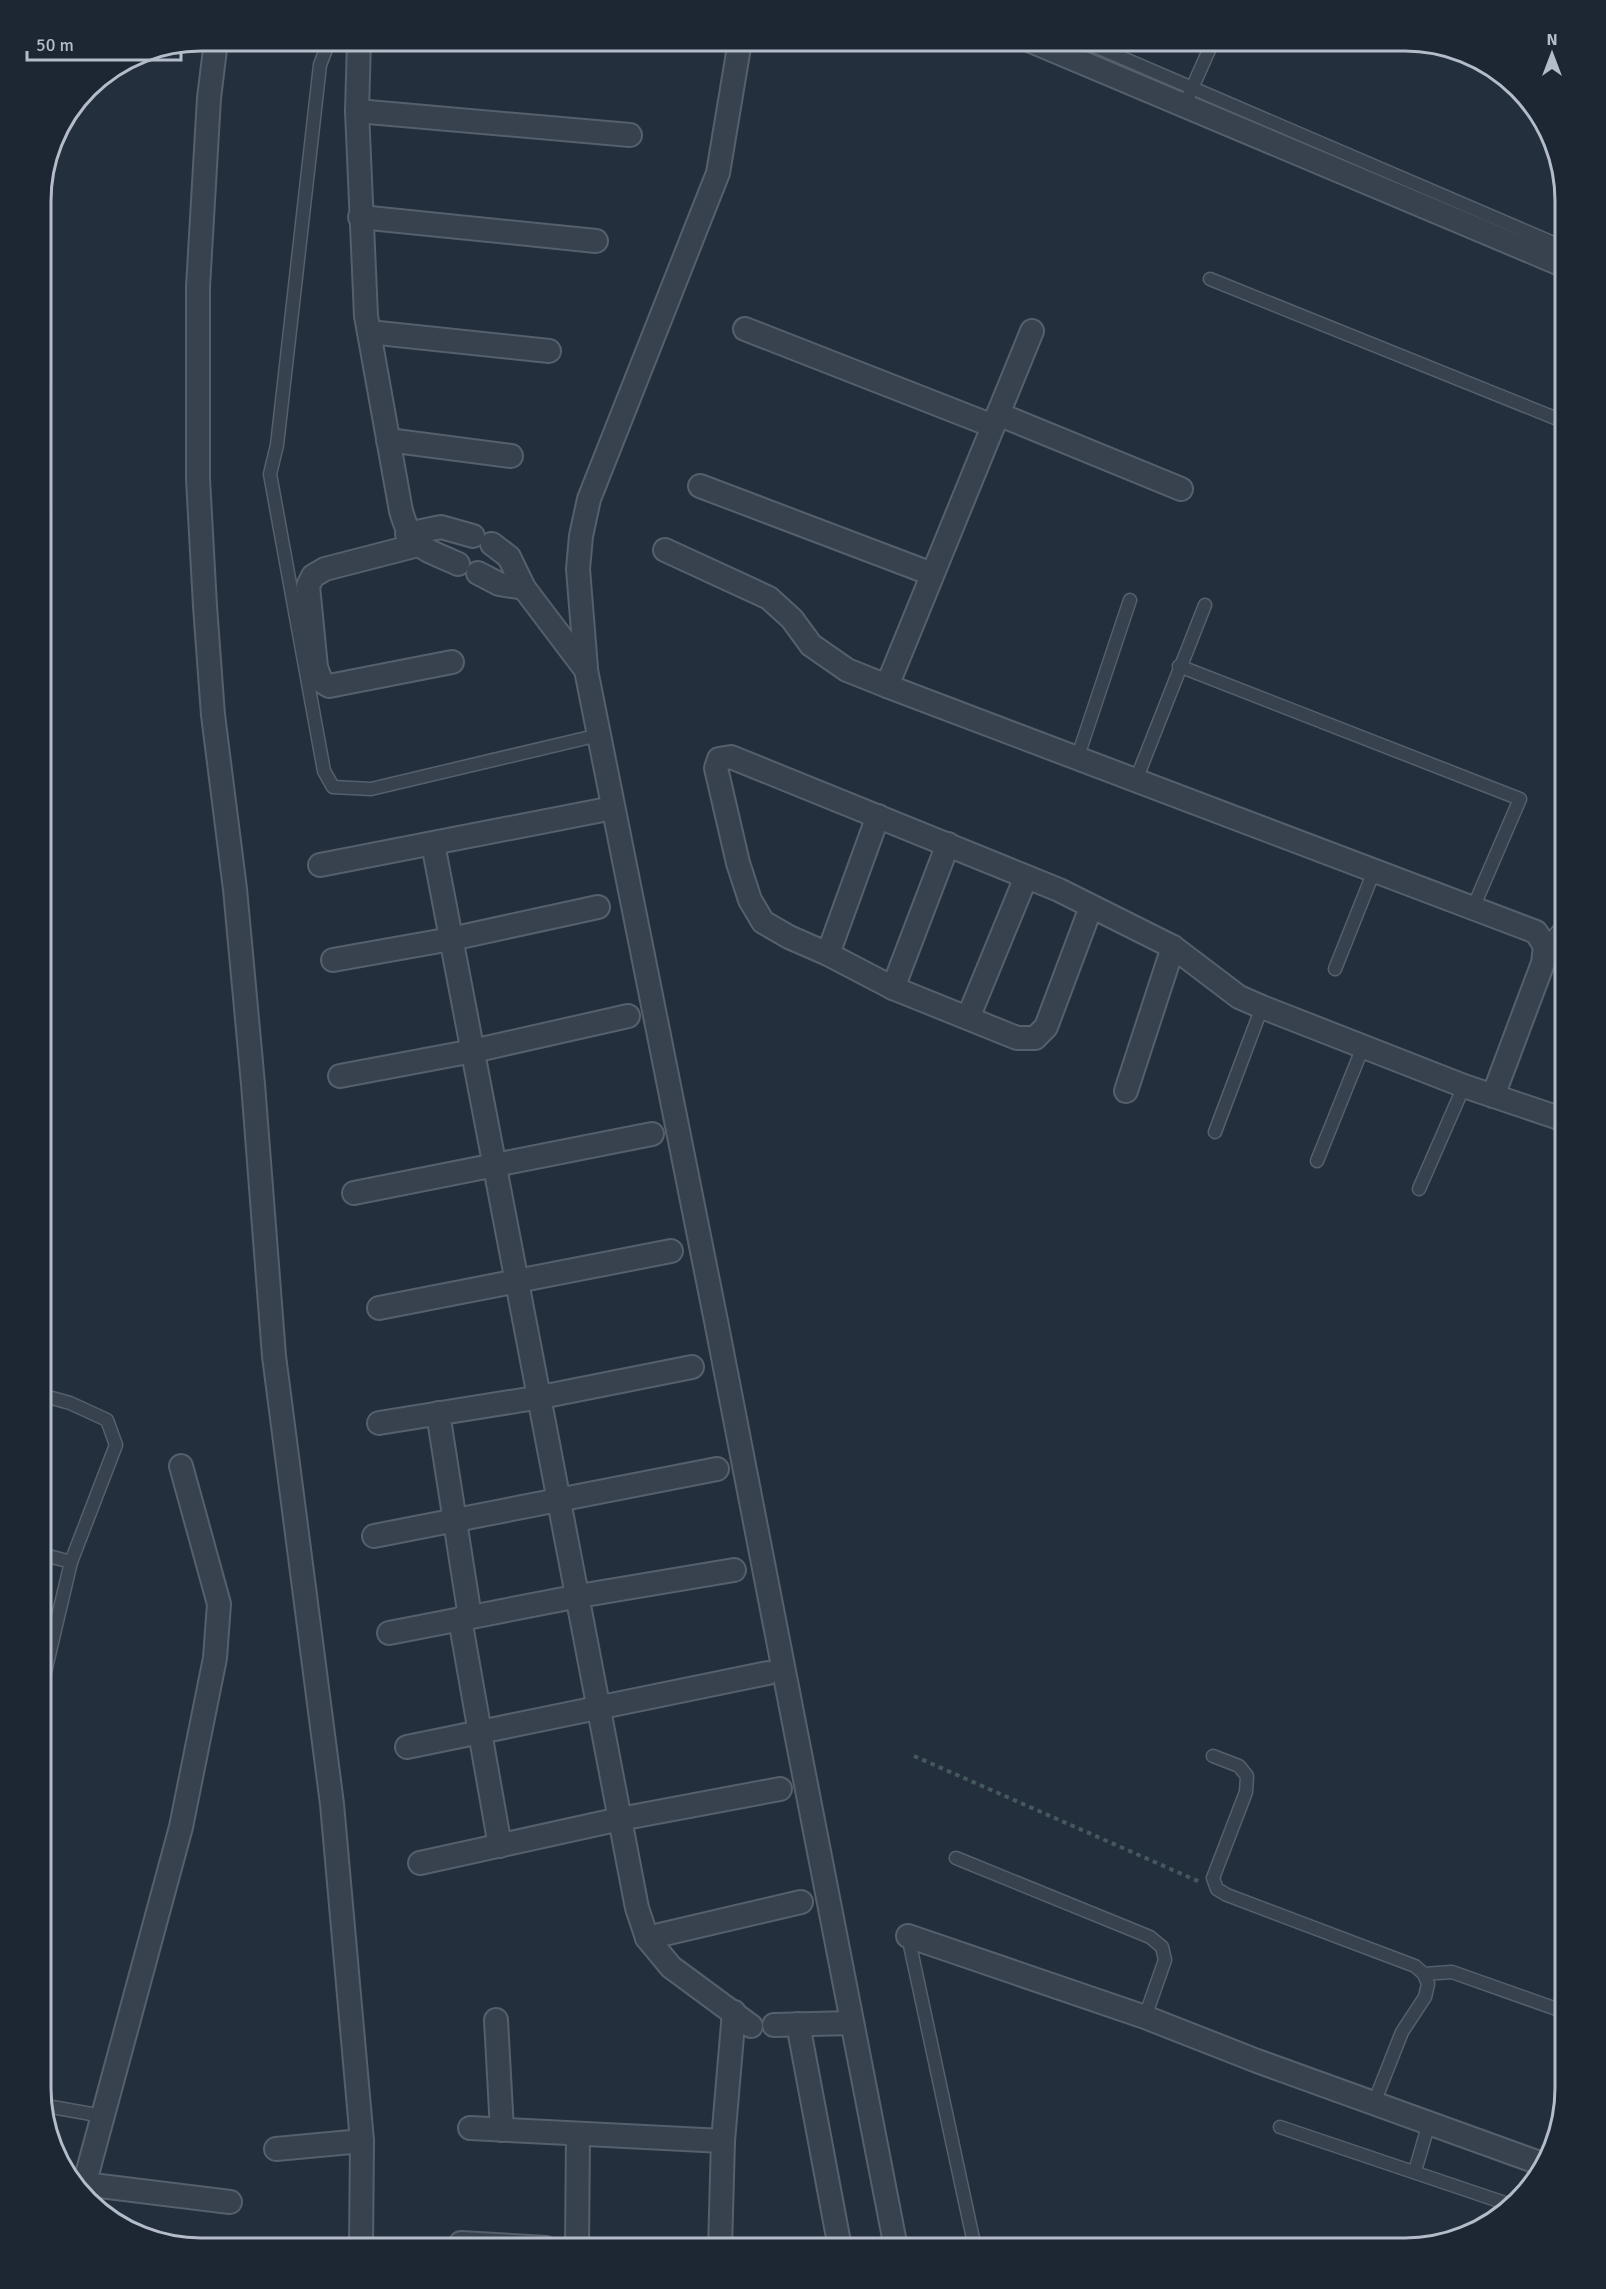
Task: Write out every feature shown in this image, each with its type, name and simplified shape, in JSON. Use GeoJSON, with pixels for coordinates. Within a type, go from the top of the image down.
{"type":"FeatureCollection","features":[{"type":"Feature","properties":{"kind":"street"},"geometry":{"type":"LineString","coordinates":[[215,51],[209,98],[198,287],[198,479],[205,606],[213,715],[235,889],[252,1072],[274,1356],[332,1804],[362,2141],[361,2238]]}},
{"type":"Feature","properties":{"kind":"street"},"geometry":{"type":"LineString","coordinates":[[359,51],[357,111],[360,217],[369,332],[388,440],[413,539],[499,584],[524,588]]}},
{"type":"Feature","properties":{"kind":"street"},"geometry":{"type":"LineString","coordinates":[[738,51],[718,173],[589,499],[581,536],[578,569],[586,670],[718,1331],[894,2238]]}},
{"type":"Feature","properties":{"kind":"street"},"geometry":{"type":"LineString","coordinates":[[1060,51],[1188,96],[1555,261]]}},
{"type":"Feature","properties":{"kind":"street"},"geometry":{"type":"LineString","coordinates":[[357,111],[630,135]]}},
{"type":"Feature","properties":{"kind":"street"},"geometry":{"type":"LineString","coordinates":[[360,217],[596,241]]}},
{"type":"Feature","properties":{"kind":"street"},"geometry":{"type":"LineString","coordinates":[[745,329],[1181,489]]}},
{"type":"Feature","properties":{"kind":"street"},"geometry":{"type":"LineString","coordinates":[[887,686],[1032,331]]}},
{"type":"Feature","properties":{"kind":"street"},"geometry":{"type":"LineString","coordinates":[[369,332],[549,351]]}},
{"type":"Feature","properties":{"kind":"street"},"geometry":{"type":"LineString","coordinates":[[388,440],[511,456]]}},
{"type":"Feature","properties":{"kind":"street"},"geometry":{"type":"LineString","coordinates":[[700,486],[932,574]]}},
{"type":"Feature","properties":{"kind":"street"},"geometry":{"type":"LineString","coordinates":[[452,662],[329,686],[321,681],[316,667],[308,586],[313,576],[325,569],[441,527],[483,540],[509,557],[524,588],[586,670]]}},
{"type":"Feature","properties":{"kind":"street"},"geometry":{"type":"LineString","coordinates":[[665,550],[769,598],[792,620],[811,645],[847,670],[1536,932],[1545,946],[1543,963],[1493,1096]]}},
{"type":"Feature","properties":{"kind":"street"},"geometry":{"type":"LineString","coordinates":[[1091,906],[1046,1027],[1035,1038],[1017,1038],[893,988],[763,922],[750,900],[738,862],[716,768],[719,759],[731,758],[878,816],[1091,906],[1173,947],[1239,997],[1262,1007],[1464,1086],[1555,1116]]}},
{"type":"Feature","properties":{"kind":"street"},"geometry":{"type":"LineString","coordinates":[[320,865],[613,808]]}},
{"type":"Feature","properties":{"kind":"street"},"geometry":{"type":"LineString","coordinates":[[828,954],[878,816]]}},
{"type":"Feature","properties":{"kind":"street"},"geometry":{"type":"LineString","coordinates":[[433,844],[561,1499],[637,1908],[647,1938],[671,1967],[743,2019],[723,2141],[720,2238]]}},
{"type":"Feature","properties":{"kind":"street"},"geometry":{"type":"LineString","coordinates":[[893,988],[948,844]]}},
{"type":"Feature","properties":{"kind":"street"},"geometry":{"type":"LineString","coordinates":[[968,1018],[1026,877]]}},
{"type":"Feature","properties":{"kind":"street"},"geometry":{"type":"LineString","coordinates":[[333,960],[451,939],[598,907]]}},
{"type":"Feature","properties":{"kind":"street"},"geometry":{"type":"LineString","coordinates":[[1126,1091],[1173,947]]}},
{"type":"Feature","properties":{"kind":"street"},"geometry":{"type":"LineString","coordinates":[[340,1076],[473,1052],[628,1016]]}},
{"type":"Feature","properties":{"kind":"street"},"geometry":{"type":"LineString","coordinates":[[354,1193],[652,1134]]}},
{"type":"Feature","properties":{"kind":"street"},"geometry":{"type":"LineString","coordinates":[[379,1308],[671,1251]]}},
{"type":"Feature","properties":{"kind":"street"},"geometry":{"type":"LineString","coordinates":[[379,1423],[541,1396],[692,1367]]}},
{"type":"Feature","properties":{"kind":"street"},"geometry":{"type":"LineString","coordinates":[[438,1413],[454,1521],[478,1732],[500,1846]]}},
{"type":"Feature","properties":{"kind":"street"},"geometry":{"type":"LineString","coordinates":[[84,2182],[181,1827],[215,1658],[219,1604],[181,1466]]}},
{"type":"Feature","properties":{"kind":"street"},"geometry":{"type":"LineString","coordinates":[[374,1536],[717,1469]]}},
{"type":"Feature","properties":{"kind":"street"},"geometry":{"type":"LineString","coordinates":[[389,1633],[579,1596],[734,1570]]}},
{"type":"Feature","properties":{"kind":"street"},"geometry":{"type":"LineString","coordinates":[[407,1747],[768,1673]]}},
{"type":"Feature","properties":{"kind":"street"},"geometry":{"type":"LineString","coordinates":[[420,1863],[620,1819],[780,1789]]}},
{"type":"Feature","properties":{"kind":"street"},"geometry":{"type":"LineString","coordinates":[[647,1938],[801,1902]]}},
{"type":"Feature","properties":{"kind":"street"},"geometry":{"type":"LineString","coordinates":[[908,1936],[1145,2017],[1536,2162]]}},
{"type":"Feature","properties":{"kind":"street"},"geometry":{"type":"LineString","coordinates":[[496,2020],[502,2130]]}},
{"type":"Feature","properties":{"kind":"street"},"geometry":{"type":"LineString","coordinates":[[774,2025],[851,2022]]}},
{"type":"Feature","properties":{"kind":"street"},"geometry":{"type":"LineString","coordinates":[[798,2024],[838,2238]]}},
{"type":"Feature","properties":{"kind":"street"},"geometry":{"type":"LineString","coordinates":[[470,2128],[723,2141]]}},
{"type":"Feature","properties":{"kind":"street"},"geometry":{"type":"LineString","coordinates":[[577,2238],[578,2134]]}},
{"type":"Feature","properties":{"kind":"street"},"geometry":{"type":"LineString","coordinates":[[276,2149],[362,2141]]}},
{"type":"Feature","properties":{"kind":"street"},"geometry":{"type":"LineString","coordinates":[[89,2187],[230,2202]]}},
{"type":"Feature","properties":{"kind":"lane"},"geometry":{"type":"LineString","coordinates":[[325,51],[320,65],[277,445],[270,474],[324,771],[333,787],[371,789],[599,735]]}},
{"type":"Feature","properties":{"kind":"lane"},"geometry":{"type":"LineString","coordinates":[[1102,51],[1188,96],[1555,244]]}},
{"type":"Feature","properties":{"kind":"lane"},"geometry":{"type":"LineString","coordinates":[[1188,96],[1208,51]]}},
{"type":"Feature","properties":{"kind":"lane"},"geometry":{"type":"LineString","coordinates":[[1210,279],[1555,418]]}},
{"type":"Feature","properties":{"kind":"lane"},"geometry":{"type":"LineString","coordinates":[[1077,759],[1130,600]]}},
{"type":"Feature","properties":{"kind":"lane"},"geometry":{"type":"LineString","coordinates":[[1136,780],[1179,666],[1205,605]]}},
{"type":"Feature","properties":{"kind":"lane"},"geometry":{"type":"LineString","coordinates":[[1179,666],[1520,799],[1473,908]]}},
{"type":"Feature","properties":{"kind":"lane"},"geometry":{"type":"LineString","coordinates":[[1335,969],[1374,871]]}},
{"type":"Feature","properties":{"kind":"lane"},"geometry":{"type":"LineString","coordinates":[[1545,946],[1555,935]]}},
{"type":"Feature","properties":{"kind":"lane"},"geometry":{"type":"LineString","coordinates":[[1215,1132],[1262,1007]]}},
{"type":"Feature","properties":{"kind":"lane"},"geometry":{"type":"LineString","coordinates":[[1317,1161],[1364,1047]]}},
{"type":"Feature","properties":{"kind":"lane"},"geometry":{"type":"LineString","coordinates":[[1419,1189],[1464,1086]]}},
{"type":"Feature","properties":{"kind":"lane"},"geometry":{"type":"LineString","coordinates":[[51,1398],[70,1403],[106,1420],[116,1445],[71,1562],[51,1645]]}},
{"type":"Feature","properties":{"kind":"lane"},"geometry":{"type":"LineString","coordinates":[[51,1557],[71,1562]]}},
{"type":"Feature","properties":{"kind":"lane"},"geometry":{"type":"LineString","coordinates":[[1213,1756],[1239,1766],[1246,1776],[1246,1792],[1213,1878],[1217,1889],[1227,1895],[1414,1965],[1424,1974],[1428,1984],[1425,1997],[1402,2032],[1374,2103]]}},
{"type":"Feature","properties":{"kind":"lane"},"geometry":{"type":"LineString","coordinates":[[956,1858],[1150,1937],[1162,1947],[1165,1960],[1145,2017]]}},
{"type":"Feature","properties":{"kind":"lane"},"geometry":{"type":"LineString","coordinates":[[908,1936],[973,2238]]}},
{"type":"Feature","properties":{"kind":"lane"},"geometry":{"type":"LineString","coordinates":[[1424,1974],[1452,1972],[1555,2008]]}},
{"type":"Feature","properties":{"kind":"lane"},"geometry":{"type":"LineString","coordinates":[[52,2107],[102,2116]]}},
{"type":"Feature","properties":{"kind":"lane"},"geometry":{"type":"LineString","coordinates":[[1415,2171],[1429,2123]]}},
{"type":"Feature","properties":{"kind":"lane"},"geometry":{"type":"LineString","coordinates":[[1280,2127],[1502,2202]]}},
{"type":"Feature","properties":{"kind":"path"},"geometry":{"type":"LineString","coordinates":[[914,1756],[1217,1889]]}}]}
